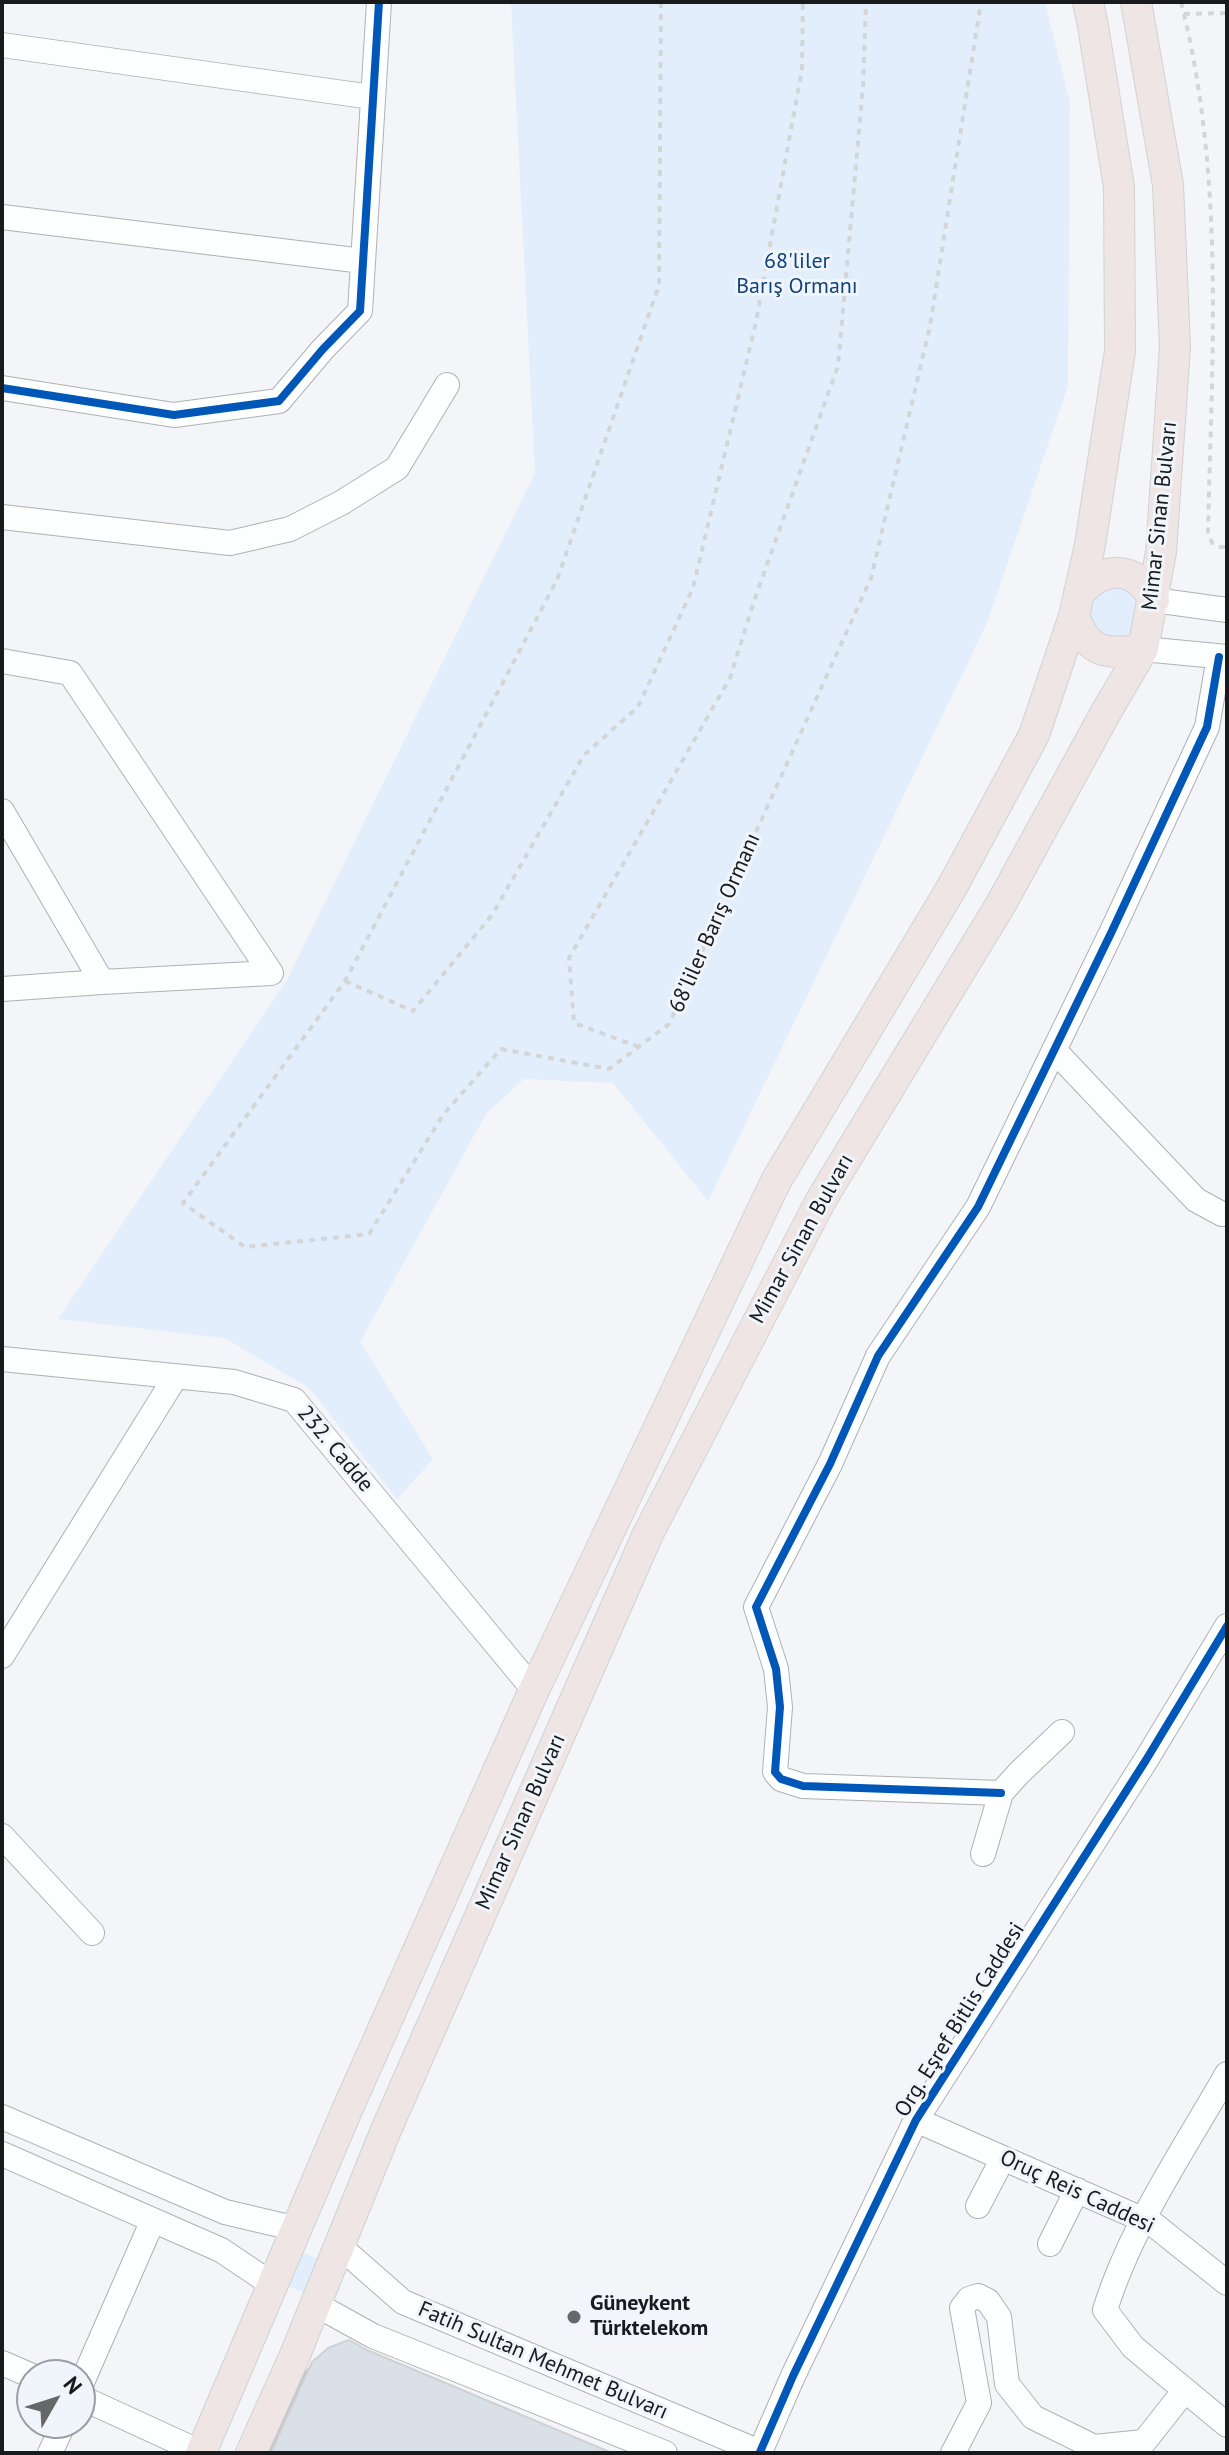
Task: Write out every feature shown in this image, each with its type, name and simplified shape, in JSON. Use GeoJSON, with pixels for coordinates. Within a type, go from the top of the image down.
{"type":"FeatureCollection","features":[{"type":"Feature","properties":{"kind":"main road","name":"Mimar Sinan Bulvarı"},"geometry":{"type":"LineString","coordinates":[[202,2453],[353,2096],[534,1690],[776,1181],[951,889],[1034,735],[1076,604],[1090,545],[1120,351],[1119,187],[1088,2]]}},
{"type":"Feature","properties":{"kind":"main road","name":"Mimar Sinan Bulvarı"},"geometry":{"type":"LineString","coordinates":[[251,2453],[386,2130],[648,1534],[821,1200],[1001,904],[1143,649],[1161,552],[1175,346],[1168,185],[1136,2]]}},
{"type":"Feature","properties":{"kind":"main road"},"geometry":{"type":"LineString","coordinates":[[1143,649],[1117,653],[1094,647],[1085,639],[1076,604],[1099,575],[1112,572],[1138,579],[1154,600]]}},
{"type":"Feature","properties":{"kind":"main road"},"geometry":{"type":"LineString","coordinates":[[297,2229],[320,2233],[338,2245]]}},
{"type":"Feature","properties":{"kind":"main road"},"geometry":{"type":"LineString","coordinates":[[273,2285],[291,2301],[303,2305],[315,2304]]}},
{"type":"Feature","properties":{"kind":"street"},"geometry":{"type":"LineString","coordinates":[[2,388],[174,415],[279,401],[360,311],[379,2]]}},
{"type":"Feature","properties":{"kind":"street"},"geometry":{"type":"LineString","coordinates":[[2,45],[372,97]]}},
{"type":"Feature","properties":{"kind":"street"},"geometry":{"type":"LineString","coordinates":[[2,217],[363,261]]}},
{"type":"Feature","properties":{"kind":"street"},"geometry":{"type":"LineString","coordinates":[[2,517],[230,543],[290,529],[341,503],[397,468],[447,385]]}},
{"type":"Feature","properties":{"kind":"street"},"geometry":{"type":"LineString","coordinates":[[1154,600],[1227,610]]}},
{"type":"Feature","properties":{"kind":"street"},"geometry":{"type":"LineString","coordinates":[[1001,1793],[803,1786],[781,1779],[775,1772],[780,1707],[776,1669],[756,1607],[830,1464],[878,1356],[978,1207],[1207,727],[1223,657],[1143,649]]}},
{"type":"Feature","properties":{"kind":"street"},"geometry":{"type":"LineString","coordinates":[[2,661],[70,673],[271,973],[2,989]]}},
{"type":"Feature","properties":{"kind":"street"},"geometry":{"type":"LineString","coordinates":[[2,811],[102,982]]}},
{"type":"Feature","properties":{"kind":"street"},"geometry":{"type":"LineString","coordinates":[[1054,1050],[1196,1200],[1227,1214]]}},
{"type":"Feature","properties":{"kind":"street","name":"232. Cadde"},"geometry":{"type":"LineString","coordinates":[[2,1359],[234,1382],[294,1400],[534,1690]]}},
{"type":"Feature","properties":{"kind":"street"},"geometry":{"type":"LineString","coordinates":[[2,1656],[176,1376]]}},
{"type":"Feature","properties":{"kind":"street","name":"Org. Eşref Bitlis Caddesi"},"geometry":{"type":"LineString","coordinates":[[761,2453],[793,2376],[916,2120],[1138,1773],[1227,1626]]}},
{"type":"Feature","properties":{"kind":"street"},"geometry":{"type":"LineString","coordinates":[[983,1854],[1001,1793],[1062,1732]]}},
{"type":"Feature","properties":{"kind":"street"},"geometry":{"type":"LineString","coordinates":[[2,1836],[92,1933]]}},
{"type":"Feature","properties":{"kind":"street"},"geometry":{"type":"LineString","coordinates":[[1227,2074],[1144,2220],[1105,2310],[1133,2347],[1227,2425]]}},
{"type":"Feature","properties":{"kind":"street"},"geometry":{"type":"LineString","coordinates":[[2,2117],[225,2212],[297,2229]]}},
{"type":"Feature","properties":{"kind":"street","name":"Oruç Reis Caddesi"},"geometry":{"type":"LineString","coordinates":[[916,2120],[1153,2224],[1227,2283]]}},
{"type":"Feature","properties":{"kind":"street"},"geometry":{"type":"LineString","coordinates":[[2,2154],[221,2250],[273,2285]]}},
{"type":"Feature","properties":{"kind":"street"},"geometry":{"type":"LineString","coordinates":[[978,2206],[1003,2158]]}},
{"type":"Feature","properties":{"kind":"street"},"geometry":{"type":"LineString","coordinates":[[1050,2244],[1077,2190]]}},
{"type":"Feature","properties":{"kind":"street"},"geometry":{"type":"LineString","coordinates":[[92,2359],[153,2220]]}},
{"type":"Feature","properties":{"kind":"street","name":"Fatih Sultan Mehmet Bulvarı"},"geometry":{"type":"LineString","coordinates":[[338,2245],[403,2302],[761,2453]]}},
{"type":"Feature","properties":{"kind":"street"},"geometry":{"type":"LineString","coordinates":[[953,2453],[979,2403],[962,2308],[969,2299],[978,2296],[988,2301],[999,2317],[1007,2384],[1033,2417],[1094,2447],[1145,2447],[1185,2390]]}},
{"type":"Feature","properties":{"kind":"street","name":"Fatih Sultan Mehmet Bulvarı"},"geometry":{"type":"LineString","coordinates":[[315,2304],[373,2336],[665,2453]]}},
{"type":"Feature","properties":{"kind":"street"},"geometry":{"type":"LineString","coordinates":[[96,2404],[202,2453]]}},
{"type":"Feature","properties":{"kind":"path"},"geometry":{"type":"LineString","coordinates":[[345,981],[413,1011],[492,915],[584,755],[638,707],[693,588],[752,337],[802,69],[803,2]]}},
{"type":"Feature","properties":{"kind":"path"},"geometry":{"type":"LineString","coordinates":[[639,1047],[574,1023],[569,958],[730,678],[754,601],[838,366],[863,86],[866,2]]}},
{"type":"Feature","properties":{"kind":"path"},"geometry":{"type":"LineString","coordinates":[[1181,2],[1198,87],[1209,175],[1214,262],[1208,532],[1212,543],[1227,547]]}},
{"type":"Feature","properties":{"kind":"path"},"geometry":{"type":"LineString","coordinates":[[1184,14],[1227,13]]}},
{"type":"Feature","properties":{"kind":"green space","name":"68'liler Barış Ormanı"},"geometry":{"type":"Polygon","coordinates":[[[511,2],[1045,2],[1070,102],[1068,386],[987,623],[708,1201],[613,1083],[524,1079],[486,1114],[360,1342],[433,1459],[397,1499],[309,1388],[225,1338],[58,1319],[287,980],[535,473],[511,2]]]}},
{"type":"Feature","properties":{"kind":"green space"},"geometry":{"type":"Polygon","coordinates":[[[1121,587],[1137,596],[1143,621],[1126,640],[1100,637],[1089,616],[1091,601],[1099,593],[1121,587]]]}},
{"type":"Feature","properties":{"kind":"green space"},"geometry":{"type":"Polygon","coordinates":[[[299,2251],[324,2261],[311,2295],[285,2285],[299,2251]]]}},
{"type":"Feature","properties":{"kind":"building"},"geometry":{"type":"Polygon","coordinates":[[[349,2340],[612,2453],[271,2453],[312,2362],[328,2348],[349,2340]]]}},
{"type":"Feature","properties":{"kind":"cycle path"},"geometry":{"type":"LineString","coordinates":[[2,388],[174,415],[279,401],[360,311],[379,2]]}},
{"type":"Feature","properties":{"kind":"cycle path"},"geometry":{"type":"LineString","coordinates":[[1001,1793],[803,1786],[781,1779],[775,1772],[780,1707],[776,1669],[756,1607],[830,1464],[878,1356],[978,1207],[1207,727],[1219,657]]}},
{"type":"Feature","properties":{"kind":"cycle path"},"geometry":{"type":"LineString","coordinates":[[760,2452],[793,2376],[916,2120],[1146,1760],[1227,1626]]}},
{"type":"Feature","properties":{"kind":"place","name":"Güneykent Türktelekom"},"geometry":{"type":"Point","coordinates":[574,2317]}}]}
